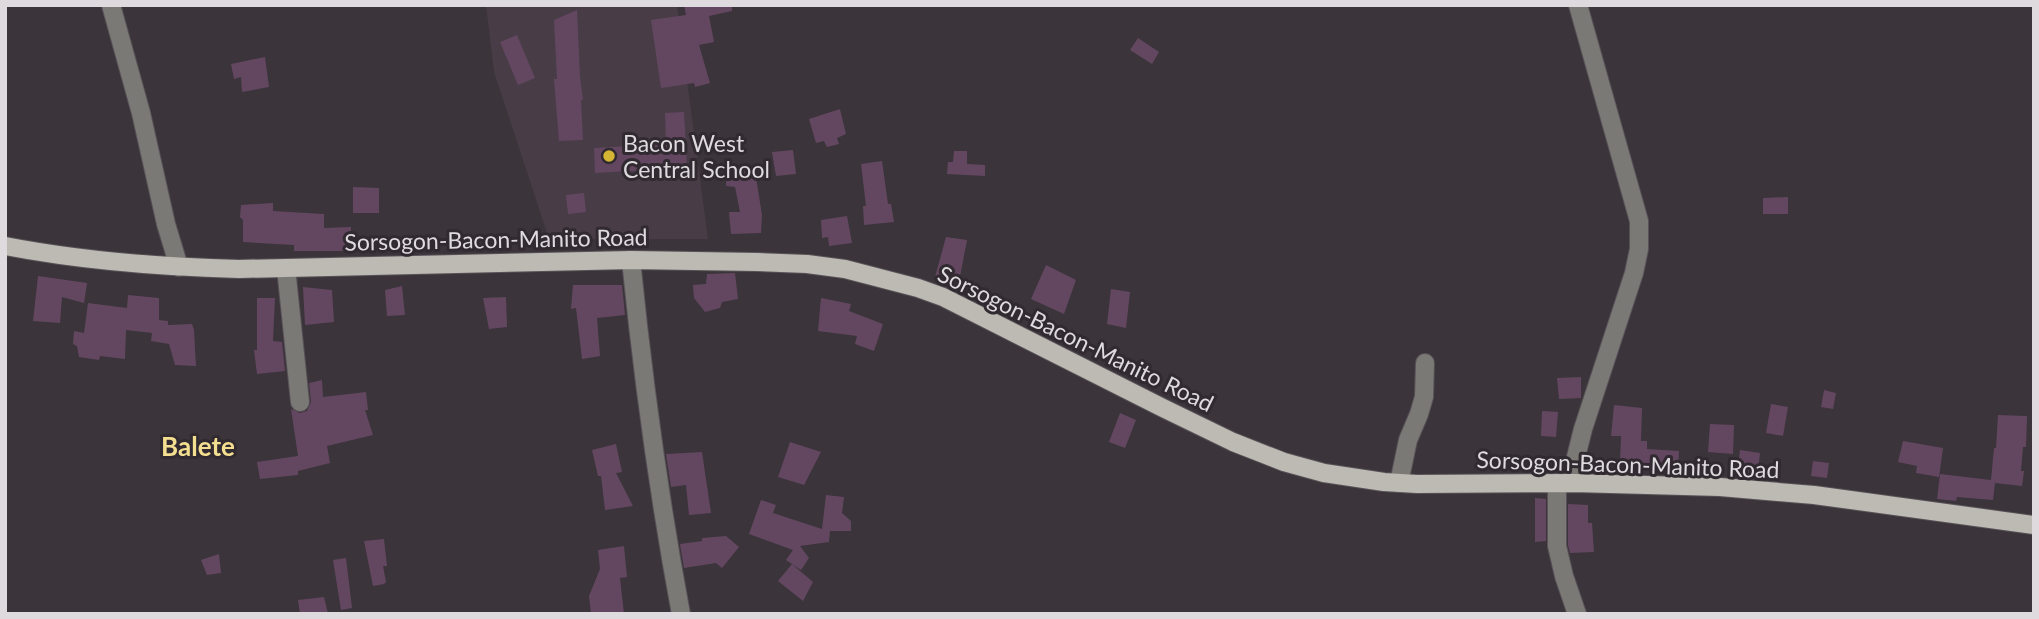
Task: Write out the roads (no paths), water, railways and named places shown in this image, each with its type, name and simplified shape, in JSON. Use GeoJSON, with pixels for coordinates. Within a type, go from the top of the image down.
{"type":"FeatureCollection","features":[{"type":"Feature","properties":{"kind":"main road","name":"Sorsogon-Bacon-Manito Road"},"geometry":{"type":"LineString","coordinates":[[5,246],[101,261],[179,267],[286,268],[631,260],[807,264],[855,272],[943,297],[1186,419],[1271,457],[1324,473],[1399,483],[1720,487],[1814,495],[2034,525]]}},
{"type":"Feature","properties":{"kind":"street"},"geometry":{"type":"LineString","coordinates":[[111,5],[179,267]]}},
{"type":"Feature","properties":{"kind":"street"},"geometry":{"type":"LineString","coordinates":[[1577,614],[1559,561],[1557,546],[1566,483],[1634,273],[1639,249],[1639,221],[1578,5]]}},
{"type":"Feature","properties":{"kind":"street"},"geometry":{"type":"LineString","coordinates":[[631,260],[638,334],[664,521],[681,614]]}},
{"type":"Feature","properties":{"kind":"street"},"geometry":{"type":"LineString","coordinates":[[286,268],[300,402]]}},
{"type":"Feature","properties":{"kind":"street"},"geometry":{"type":"LineString","coordinates":[[1399,483],[1408,440],[1423,397],[1425,363]]}},
{"type":"Feature","properties":{"kind":"place","name":"Bacon West Central School"},"geometry":{"type":"Point","coordinates":[609,156]}},
{"type":"Feature","properties":{"kind":"district","name":"Balete"},"geometry":{"type":"Point","coordinates":[198,446]}}]}
